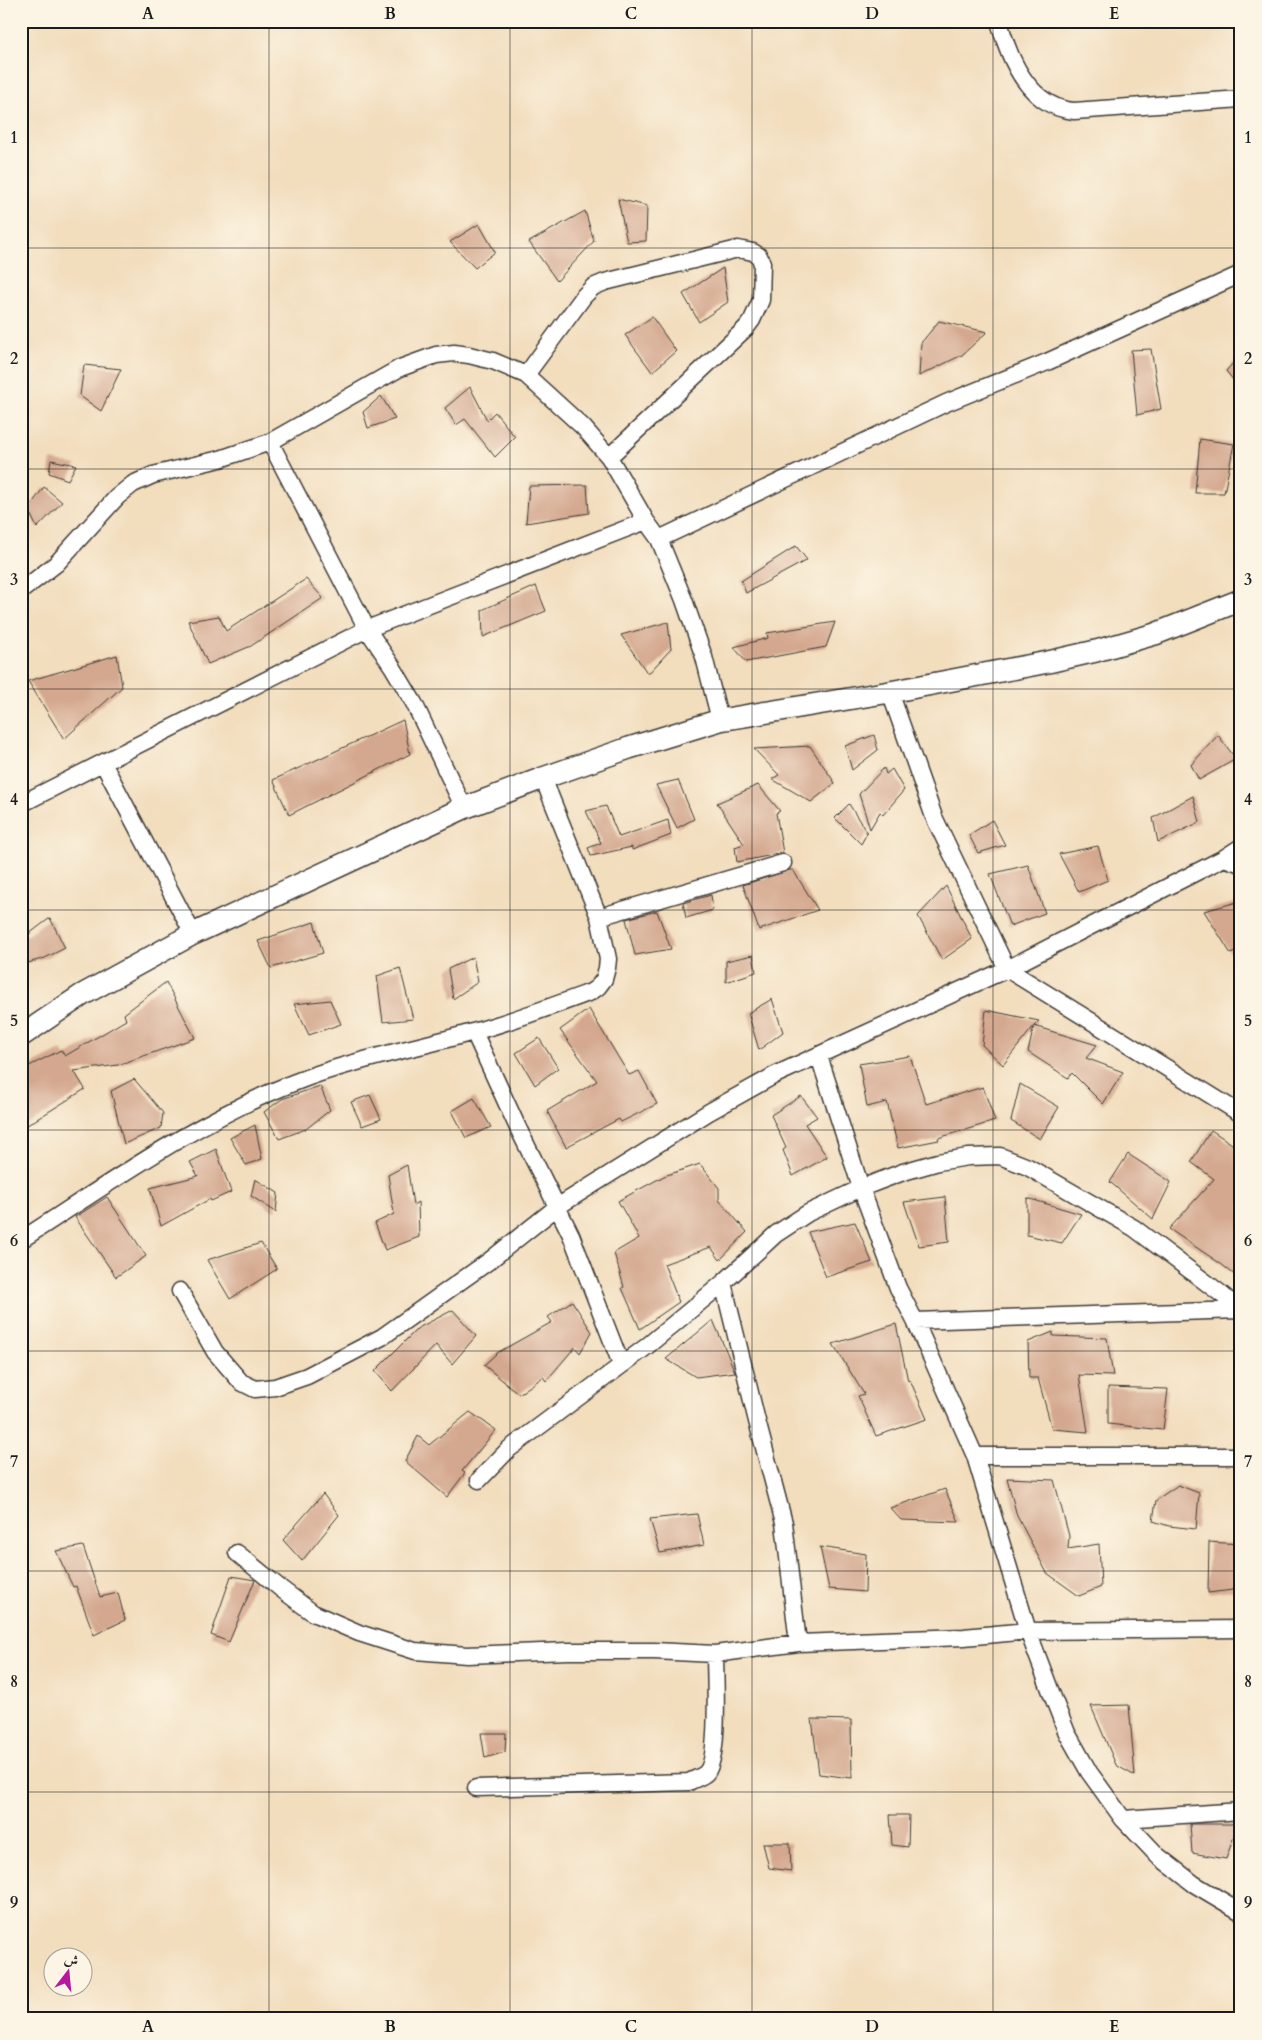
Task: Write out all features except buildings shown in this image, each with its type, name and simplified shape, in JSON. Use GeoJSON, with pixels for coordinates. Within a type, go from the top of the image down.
{"type":"FeatureCollection","features":[{"type":"Feature","properties":{"kind":"main road"},"geometry":{"type":"LineString","coordinates":[[21,1036],[82,995],[193,934],[464,808],[543,778],[629,748],[720,720],[890,692],[1096,652],[1156,634],[1241,600]]}},
{"type":"Feature","properties":{"kind":"street"},"geometry":{"type":"LineString","coordinates":[[999,21],[1005,44],[1020,72],[1040,100],[1056,109],[1074,111],[1241,100]]}},
{"type":"Feature","properties":{"kind":"street"},"geometry":{"type":"LineString","coordinates":[[526,375],[584,296],[593,287],[605,282],[738,249],[754,252],[759,256],[762,263],[763,276],[761,300],[746,328],[609,457]]}},
{"type":"Feature","properties":{"kind":"street"},"geometry":{"type":"LineString","coordinates":[[659,538],[946,403],[1047,362],[1241,274]]}},
{"type":"Feature","properties":{"kind":"street"},"geometry":{"type":"LineString","coordinates":[[21,591],[56,564],[117,497],[133,484],[153,476],[220,459],[270,442],[400,368],[436,355],[454,353],[469,355],[493,361],[526,375],[577,422],[609,457],[646,521],[659,538],[704,657],[720,720]]}},
{"type":"Feature","properties":{"kind":"street"},"geometry":{"type":"LineString","coordinates":[[270,442],[368,629],[414,703],[464,808]]}},
{"type":"Feature","properties":{"kind":"street"},"geometry":{"type":"LineString","coordinates":[[21,804],[368,629],[646,521]]}},
{"type":"Feature","properties":{"kind":"street"},"geometry":{"type":"LineString","coordinates":[[890,692],[934,817],[1008,969],[1241,1114]]}},
{"type":"Feature","properties":{"kind":"street"},"geometry":{"type":"LineString","coordinates":[[103,762],[193,934]]}},
{"type":"Feature","properties":{"kind":"street"},"geometry":{"type":"LineString","coordinates":[[21,1240],[177,1139],[244,1104],[305,1079],[365,1058],[474,1032],[587,994],[598,987],[604,979],[608,959],[599,917],[543,778]]}},
{"type":"Feature","properties":{"kind":"street"},"geometry":{"type":"LineString","coordinates":[[180,1291],[215,1352],[241,1382],[254,1389],[275,1387],[307,1376],[382,1336],[489,1261],[557,1207],[708,1112],[775,1075],[1008,969],[1224,858],[1241,847]]}},
{"type":"Feature","properties":{"kind":"street"},"geometry":{"type":"LineString","coordinates":[[1224,858],[1241,864]]}},
{"type":"Feature","properties":{"kind":"street"},"geometry":{"type":"LineString","coordinates":[[599,917],[783,863]]}},
{"type":"Feature","properties":{"kind":"street"},"geometry":{"type":"LineString","coordinates":[[474,1032],[571,1235],[621,1364]]}},
{"type":"Feature","properties":{"kind":"street"},"geometry":{"type":"LineString","coordinates":[[819,1056],[861,1188],[898,1288],[915,1321],[975,1456],[1028,1631],[1068,1733],[1089,1772],[1123,1819],[1158,1856],[1194,1884],[1241,1912]]}},
{"type":"Feature","properties":{"kind":"street"},"geometry":{"type":"LineString","coordinates":[[479,1480],[508,1449],[646,1347],[723,1283],[776,1234],[808,1213],[861,1188],[903,1172],[938,1162],[968,1157],[1000,1156],[1028,1167],[1134,1228],[1189,1269],[1240,1311]]}},
{"type":"Feature","properties":{"kind":"street"},"geometry":{"type":"LineString","coordinates":[[723,1283],[784,1523],[798,1643]]}},
{"type":"Feature","properties":{"kind":"street"},"geometry":{"type":"LineString","coordinates":[[915,1321],[1240,1311]]}},
{"type":"Feature","properties":{"kind":"street"},"geometry":{"type":"LineString","coordinates":[[975,1456],[1241,1456]]}},
{"type":"Feature","properties":{"kind":"street"},"geometry":{"type":"LineString","coordinates":[[237,1553],[313,1613],[359,1633],[415,1651],[467,1655],[568,1651],[654,1651],[715,1654],[798,1643],[964,1637],[1028,1631],[1241,1629]]}},
{"type":"Feature","properties":{"kind":"street"},"geometry":{"type":"LineString","coordinates":[[476,1788],[689,1782],[700,1776],[706,1772],[712,1763],[716,1722],[715,1654]]}},
{"type":"Feature","properties":{"kind":"street"},"geometry":{"type":"LineString","coordinates":[[1123,1819],[1241,1812]]}}]}
